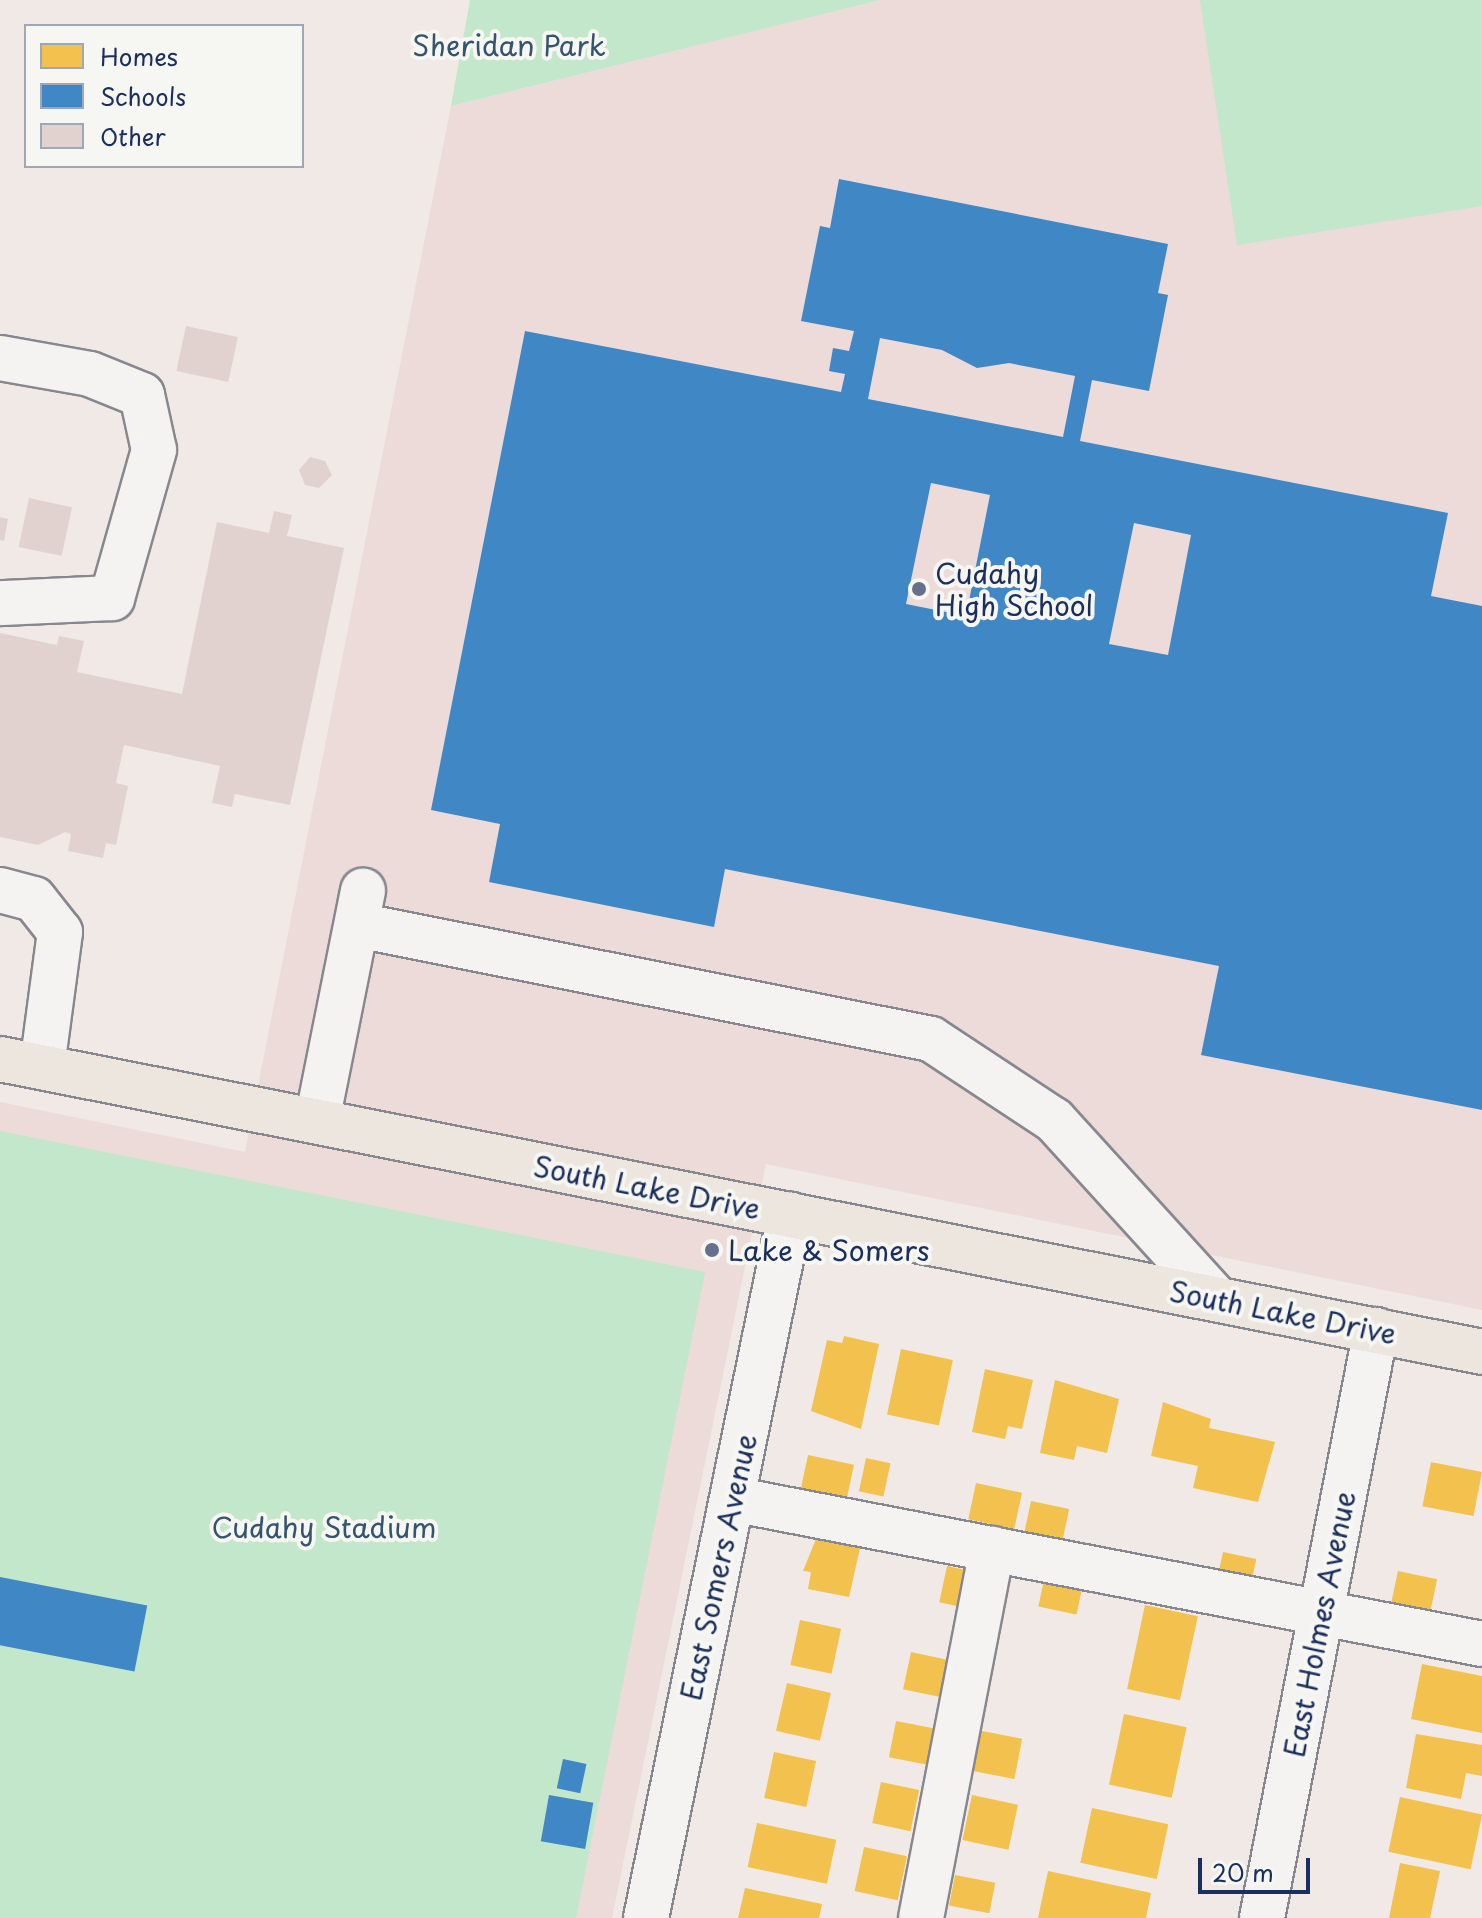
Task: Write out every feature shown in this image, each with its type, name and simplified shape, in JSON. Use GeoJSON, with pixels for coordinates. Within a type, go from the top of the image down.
{"type":"FeatureCollection","features":[{"type":"Feature","properties":{"kind":"main road","name":"South Lake Drive"},"geometry":{"type":"LineString","coordinates":[[0,1059],[1482,1352]]}},
{"type":"Feature","properties":{"kind":"street"},"geometry":{"type":"LineString","coordinates":[[0,358],[90,374],[142,395],[154,450],[112,598],[0,603]]}},
{"type":"Feature","properties":{"kind":"street"},"geometry":{"type":"LineString","coordinates":[[0,890],[34,899],[60,932],[42,1067]]}},
{"type":"Feature","properties":{"kind":"street"},"geometry":{"type":"LineString","coordinates":[[317,1121],[360,908],[931,1039],[1054,1120],[1217,1299]]}},
{"type":"Feature","properties":{"kind":"street","name":"East Somers Avenue"},"geometry":{"type":"LineString","coordinates":[[646,1918],[790,1215]]}},
{"type":"Feature","properties":{"kind":"street","name":"East Holmes Avenue"},"geometry":{"type":"LineString","coordinates":[[1262,1918],[1376,1330]]}},
{"type":"Feature","properties":{"kind":"street"},"geometry":{"type":"LineString","coordinates":[[732,1499],[1482,1644]]}},
{"type":"Feature","properties":{"kind":"street"},"geometry":{"type":"LineString","coordinates":[[921,1918],[992,1549]]}},
{"type":"Feature","properties":{"kind":"shaded area","name":"Cudahy High School"},"geometry":{"type":"Polygon","coordinates":[[[880,0],[1482,0],[1482,1310],[766,1164],[612,1918],[0,1918],[0,1102],[245,1152],[451,106],[880,0]]]}},
{"type":"Feature","properties":{"kind":"green space","name":"Sheridan Park"},"geometry":{"type":"Polygon","coordinates":[[[470,0],[880,0],[451,106],[470,0]]]}},
{"type":"Feature","properties":{"kind":"green space"},"geometry":{"type":"Polygon","coordinates":[[[1200,0],[1482,0],[1482,206],[1237,245],[1200,0]]]}},
{"type":"Feature","properties":{"kind":"green space","name":"Cudahy Stadium"},"geometry":{"type":"Polygon","coordinates":[[[0,1131],[705,1272],[576,1918],[0,1918],[0,1131]]]}},
{"type":"Feature","properties":{"kind":"building: Homes"},"geometry":{"type":"Polygon","coordinates":[[[844,1336],[879,1344],[861,1429],[811,1411],[827,1340],[842,1343],[844,1336]]]}},
{"type":"Feature","properties":{"kind":"building: Homes"},"geometry":{"type":"Polygon","coordinates":[[[901,1349],[953,1360],[939,1426],[887,1415],[901,1349]]]}},
{"type":"Feature","properties":{"kind":"building: Homes"},"geometry":{"type":"Polygon","coordinates":[[[985,1369],[1033,1380],[1022,1429],[1008,1426],[1005,1439],[972,1432],[985,1369]]]}},
{"type":"Feature","properties":{"kind":"building: Homes"},"geometry":{"type":"Polygon","coordinates":[[[1055,1380],[1119,1399],[1107,1453],[1077,1446],[1074,1460],[1040,1453],[1055,1380]]]}},
{"type":"Feature","properties":{"kind":"building: Homes"},"geometry":{"type":"Polygon","coordinates":[[[1163,1402],[1211,1419],[1209,1428],[1275,1442],[1258,1502],[1193,1488],[1198,1466],[1151,1456],[1163,1402]]]}},
{"type":"Feature","properties":{"kind":"building: Homes"},"geometry":{"type":"Polygon","coordinates":[[[808,1455],[854,1465],[845,1505],[799,1495],[808,1455]]]}},
{"type":"Feature","properties":{"kind":"building: Homes"},"geometry":{"type":"Polygon","coordinates":[[[866,1458],[890,1463],[883,1496],[859,1491],[866,1458]]]}},
{"type":"Feature","properties":{"kind":"building: Homes"},"geometry":{"type":"Polygon","coordinates":[[[1431,1462],[1482,1472],[1473,1516],[1422,1506],[1431,1462]]]}},
{"type":"Feature","properties":{"kind":"building: Homes"},"geometry":{"type":"Polygon","coordinates":[[[976,1483],[1022,1493],[1014,1529],[968,1519],[976,1483]]]}},
{"type":"Feature","properties":{"kind":"building: Homes"},"geometry":{"type":"Polygon","coordinates":[[[1031,1501],[1069,1509],[1061,1545],[1023,1537],[1031,1501]]]}},
{"type":"Feature","properties":{"kind":"building: Homes"},"geometry":{"type":"Polygon","coordinates":[[[816,1539],[860,1548],[849,1597],[808,1589],[811,1572],[803,1571],[816,1539]]]}},
{"type":"Feature","properties":{"kind":"building: Homes"},"geometry":{"type":"Polygon","coordinates":[[[1223,1552],[1256,1559],[1251,1582],[1218,1574],[1223,1552]]]}},
{"type":"Feature","properties":{"kind":"building: Homes"},"geometry":{"type":"Polygon","coordinates":[[[947,1566],[971,1571],[964,1607],[939,1602],[947,1566]]]}},
{"type":"Feature","properties":{"kind":"building: Homes"},"geometry":{"type":"Polygon","coordinates":[[[1398,1571],[1437,1579],[1428,1620],[1389,1612],[1398,1571]]]}},
{"type":"Feature","properties":{"kind":"building: Homes"},"geometry":{"type":"Polygon","coordinates":[[[1044,1580],[1082,1588],[1077,1615],[1038,1606],[1044,1580]]]}},
{"type":"Feature","properties":{"kind":"building: Homes"},"geometry":{"type":"Polygon","coordinates":[[[1145,1605],[1198,1616],[1180,1700],[1127,1689],[1145,1605]]]}},
{"type":"Feature","properties":{"kind":"building: Homes"},"geometry":{"type":"Polygon","coordinates":[[[800,1620],[841,1629],[832,1674],[790,1665],[800,1620]]]}},
{"type":"Feature","properties":{"kind":"building: Homes"},"geometry":{"type":"Polygon","coordinates":[[[911,1652],[948,1660],[940,1697],[903,1689],[911,1652]]]}},
{"type":"Feature","properties":{"kind":"building: Homes"},"geometry":{"type":"Polygon","coordinates":[[[1422,1664],[1482,1676],[1482,1733],[1411,1719],[1422,1664]]]}},
{"type":"Feature","properties":{"kind":"building: Homes"},"geometry":{"type":"Polygon","coordinates":[[[787,1683],[831,1693],[820,1741],[776,1731],[787,1683]]]}},
{"type":"Feature","properties":{"kind":"building: Homes"},"geometry":{"type":"Polygon","coordinates":[[[1124,1714],[1187,1727],[1172,1798],[1109,1784],[1124,1714]]]}},
{"type":"Feature","properties":{"kind":"building: Homes"},"geometry":{"type":"Polygon","coordinates":[[[896,1721],[933,1728],[926,1765],[889,1757],[896,1721]]]}},
{"type":"Feature","properties":{"kind":"building: Homes"},"geometry":{"type":"Polygon","coordinates":[[[977,1730],[1022,1739],[1014,1779],[969,1770],[977,1730]]]}},
{"type":"Feature","properties":{"kind":"building: Homes"},"geometry":{"type":"Polygon","coordinates":[[[1416,1734],[1482,1745],[1482,1776],[1466,1773],[1461,1799],[1406,1788],[1416,1734]]]}},
{"type":"Feature","properties":{"kind":"building: Homes"},"geometry":{"type":"Polygon","coordinates":[[[774,1752],[816,1761],[806,1807],[764,1798],[774,1752]]]}},
{"type":"Feature","properties":{"kind":"building: Homes"},"geometry":{"type":"Polygon","coordinates":[[[881,1782],[919,1790],[910,1831],[872,1823],[881,1782]]]}},
{"type":"Feature","properties":{"kind":"building: Homes"},"geometry":{"type":"Polygon","coordinates":[[[972,1795],[1018,1805],[1008,1850],[962,1840],[972,1795]]]}},
{"type":"Feature","properties":{"kind":"building: Homes"},"geometry":{"type":"Polygon","coordinates":[[[1400,1797],[1482,1814],[1471,1869],[1388,1852],[1400,1797]]]}},
{"type":"Feature","properties":{"kind":"building: Homes"},"geometry":{"type":"Polygon","coordinates":[[[1092,1808],[1168,1824],[1157,1879],[1080,1863],[1092,1808]]]}},
{"type":"Feature","properties":{"kind":"building: Homes"},"geometry":{"type":"Polygon","coordinates":[[[757,1823],[836,1840],[827,1884],[748,1867],[757,1823]]]}},
{"type":"Feature","properties":{"kind":"building: Homes"},"geometry":{"type":"Polygon","coordinates":[[[864,1847],[907,1856],[898,1900],[855,1891],[864,1847]]]}},
{"type":"Feature","properties":{"kind":"building: Homes"},"geometry":{"type":"Polygon","coordinates":[[[1400,1863],[1440,1871],[1430,1918],[1389,1918],[1400,1863]]]}},
{"type":"Feature","properties":{"kind":"building: Homes"},"geometry":{"type":"Polygon","coordinates":[[[1048,1871],[1151,1893],[1146,1918],[1038,1918],[1048,1871]]]}},
{"type":"Feature","properties":{"kind":"building: Homes"},"geometry":{"type":"Polygon","coordinates":[[[955,1875],[995,1883],[989,1913],[949,1905],[955,1875]]]}},
{"type":"Feature","properties":{"kind":"building: Homes"},"geometry":{"type":"Polygon","coordinates":[[[745,1888],[822,1904],[819,1918],[738,1918],[745,1888]]]}},
{"type":"Feature","properties":{"kind":"building: Schools"},"geometry":{"type":"Polygon","coordinates":[[[839,179],[1168,244],[1158,293],[1168,295],[1149,391],[1092,380],[1080,441],[1448,513],[1431,596],[1482,606],[1482,1110],[1201,1055],[1219,966],[725,869],[714,927],[489,882],[500,824],[431,810],[525,331],[841,392],[845,374],[829,371],[833,348],[849,351],[854,331],[801,321],[820,226],[830,228],[839,179]],[[880,338],[868,399],[1063,437],[1075,376],[1009,363],[977,368],[942,350],[880,338]],[[931,483],[906,604],[966,616],[990,495],[931,483]],[[1134,523],[1109,644],[1168,655],[1191,535],[1134,523]]]}},
{"type":"Feature","properties":{"kind":"building: Schools"},"geometry":{"type":"Polygon","coordinates":[[[0,1577],[147,1606],[134,1671],[0,1645],[0,1577]]]}},
{"type":"Feature","properties":{"kind":"building: Schools"},"geometry":{"type":"Polygon","coordinates":[[[563,1759],[586,1764],[580,1793],[557,1788],[563,1759]]]}},
{"type":"Feature","properties":{"kind":"building: Schools"},"geometry":{"type":"Polygon","coordinates":[[[549,1795],[593,1803],[585,1849],[541,1841],[549,1795]]]}},
{"type":"Feature","properties":{"kind":"building: Other"},"geometry":{"type":"Polygon","coordinates":[[[186,326],[238,337],[228,382],[176,371],[186,326]]]}},
{"type":"Feature","properties":{"kind":"building: Other"},"geometry":{"type":"Polygon","coordinates":[[[310,457],[325,461],[332,475],[319,488],[305,485],[299,470],[310,457]]]}},
{"type":"Feature","properties":{"kind":"building: Other"},"geometry":{"type":"Polygon","coordinates":[[[29,498],[72,507],[62,556],[19,547],[29,498]]]}},
{"type":"Feature","properties":{"kind":"building: Other"},"geometry":{"type":"Polygon","coordinates":[[[274,511],[292,515],[287,536],[344,548],[290,805],[235,794],[232,807],[212,803],[220,766],[124,745],[116,783],[128,786],[116,845],[106,843],[103,858],[68,851],[71,834],[65,832],[38,845],[0,837],[0,633],[57,645],[59,636],[84,641],[77,672],[182,694],[217,522],[269,533],[274,511]]]}},
{"type":"Feature","properties":{"kind":"building: Other"},"geometry":{"type":"Polygon","coordinates":[[[0,517],[8,519],[4,541],[0,540],[0,517]]]}},
{"type":"Feature","properties":{"kind":"place","name":"Cudahy High School"},"geometry":{"type":"Point","coordinates":[919,589]}},
{"type":"Feature","properties":{"kind":"place","name":"Lake & Somers"},"geometry":{"type":"Point","coordinates":[712,1250]}}]}
